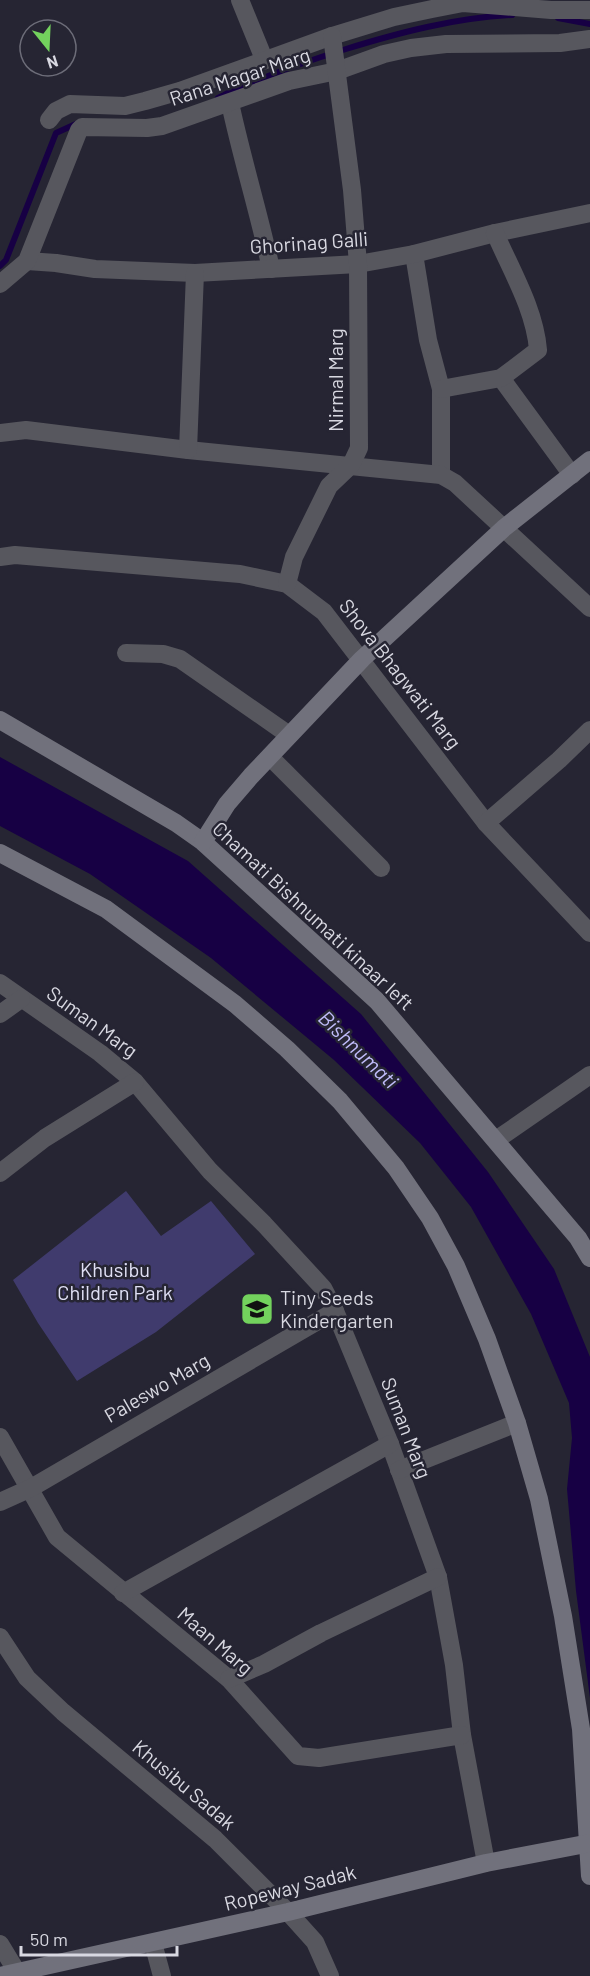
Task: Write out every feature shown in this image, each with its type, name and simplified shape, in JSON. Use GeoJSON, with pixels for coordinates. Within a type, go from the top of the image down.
{"type":"FeatureCollection","features":[{"type":"Feature","properties":{"kind":"main road"},"geometry":{"type":"LineString","coordinates":[[203,843],[227,804],[362,659],[504,528],[590,460]]}},
{"type":"Feature","properties":{"kind":"main road","name":"Chamati Bishnumati kinaar left"},"geometry":{"type":"LineString","coordinates":[[0,720],[176,823],[203,843],[377,1001],[578,1238],[590,1258]]}},
{"type":"Feature","properties":{"kind":"main road"},"geometry":{"type":"LineString","coordinates":[[0,853],[106,909],[235,1004],[287,1049],[340,1101],[396,1168],[430,1218],[456,1266],[487,1339],[517,1423],[539,1499],[563,1616],[581,1729],[590,1876]]}},
{"type":"Feature","properties":{"kind":"main road","name":"Ropeway Sadak"},"geometry":{"type":"LineString","coordinates":[[8,1974],[288,1912],[486,1863],[589,1843]]}},
{"type":"Feature","properties":{"kind":"street"},"geometry":{"type":"LineString","coordinates":[[240,0],[264,59]]}},
{"type":"Feature","properties":{"kind":"street"},"geometry":{"type":"LineString","coordinates":[[48,120],[56,111],[70,104],[125,106],[180,91],[332,36],[391,8],[463,3],[552,10],[590,10]]}},
{"type":"Feature","properties":{"kind":"street","name":"Nirmal Marg"},"geometry":{"type":"LineString","coordinates":[[332,36],[352,190],[358,264],[359,448],[351,465]]}},
{"type":"Feature","properties":{"kind":"street","name":"Rana Magar Marg"},"geometry":{"type":"LineString","coordinates":[[0,284],[27,261],[82,127],[155,127],[289,81],[337,71],[384,54],[411,48],[446,44],[560,43],[590,39]]}},
{"type":"Feature","properties":{"kind":"street"},"geometry":{"type":"LineString","coordinates":[[230,103],[241,156],[260,216],[271,269]]}},
{"type":"Feature","properties":{"kind":"street","name":"Ghorinag Galli"},"geometry":{"type":"LineString","coordinates":[[27,261],[56,262],[95,269],[195,273],[358,264],[414,254],[495,233],[590,213]]}},
{"type":"Feature","properties":{"kind":"street"},"geometry":{"type":"LineString","coordinates":[[441,388],[501,378],[538,350],[537,334],[495,233]]}},
{"type":"Feature","properties":{"kind":"street"},"geometry":{"type":"LineString","coordinates":[[414,254],[428,340],[441,388],[441,475]]}},
{"type":"Feature","properties":{"kind":"street"},"geometry":{"type":"LineString","coordinates":[[188,450],[195,273]]}},
{"type":"Feature","properties":{"kind":"street"},"geometry":{"type":"LineString","coordinates":[[501,378],[572,475]]}},
{"type":"Feature","properties":{"kind":"street"},"geometry":{"type":"LineString","coordinates":[[0,433],[26,430],[188,450],[441,475],[455,483],[588,603]]}},
{"type":"Feature","properties":{"kind":"street"},"geometry":{"type":"LineString","coordinates":[[287,584],[294,557],[329,486],[351,465]]}},
{"type":"Feature","properties":{"kind":"street","name":"Shova Bhagwati Marg"},"geometry":{"type":"LineString","coordinates":[[0,557],[15,555],[147,565],[240,574],[287,584],[324,612],[486,823],[590,933]]}},
{"type":"Feature","properties":{"kind":"street"},"geometry":{"type":"LineString","coordinates":[[126,653],[163,654],[180,658],[289,735]]}},
{"type":"Feature","properties":{"kind":"street"},"geometry":{"type":"LineString","coordinates":[[486,823],[590,730]]}},
{"type":"Feature","properties":{"kind":"street"},"geometry":{"type":"LineString","coordinates":[[270,757],[381,868]]}},
{"type":"Feature","properties":{"kind":"street","name":"Suman Marg"},"geometry":{"type":"LineString","coordinates":[[0,983],[100,1053],[135,1082],[210,1171],[264,1224],[323,1288],[335,1311],[390,1444],[438,1577],[454,1665],[462,1735],[486,1863]]}},
{"type":"Feature","properties":{"kind":"street","name":"Suman Marg"},"geometry":{"type":"LineString","coordinates":[[0,1014],[21,999]]}},
{"type":"Feature","properties":{"kind":"street"},"geometry":{"type":"LineString","coordinates":[[496,1140],[590,1075]]}},
{"type":"Feature","properties":{"kind":"street","name":"Suman Marg"},"geometry":{"type":"LineString","coordinates":[[0,1173],[45,1138],[135,1082]]}},
{"type":"Feature","properties":{"kind":"street","name":"Paleswo Marg"},"geometry":{"type":"LineString","coordinates":[[0,1502],[30,1488],[335,1311]]}},
{"type":"Feature","properties":{"kind":"street"},"geometry":{"type":"LineString","coordinates":[[399,1470],[517,1423]]}},
{"type":"Feature","properties":{"kind":"street","name":"Maan Marg"},"geometry":{"type":"LineString","coordinates":[[0,1437],[57,1538],[229,1679],[298,1756],[319,1758],[462,1735]]}},
{"type":"Feature","properties":{"kind":"street"},"geometry":{"type":"LineString","coordinates":[[123,1593],[390,1444]]}},
{"type":"Feature","properties":{"kind":"street"},"geometry":{"type":"LineString","coordinates":[[229,1679],[264,1664],[321,1633],[438,1577]]}},
{"type":"Feature","properties":{"kind":"street","name":"Khusibu Sadak"},"geometry":{"type":"LineString","coordinates":[[0,1637],[27,1678],[63,1712],[215,1839],[288,1912],[315,1942],[330,1976]]}},
{"type":"Feature","properties":{"kind":"street"},"geometry":{"type":"LineString","coordinates":[[153,1943],[162,1976]]}},
{"type":"Feature","properties":{"kind":"street"},"geometry":{"type":"LineString","coordinates":[[0,1944],[8,1974]]}},
{"type":"Feature","properties":{"kind":"green space","name":"Khusibu Children Park"},"geometry":{"type":"Polygon","coordinates":[[[126,1191],[161,1236],[211,1201],[255,1254],[156,1332],[77,1381],[38,1323],[13,1280],[126,1191]]]}},
{"type":"Feature","properties":{"kind":"water","name":"Bishnumati"},"geometry":{"type":"Polygon","coordinates":[[[0,757],[188,861],[361,1014],[488,1172],[554,1269],[590,1357],[590,1698],[576,1591],[567,1489],[572,1438],[569,1403],[531,1314],[471,1207],[420,1143],[334,1060],[211,958],[90,874],[0,826],[0,757]]]}},
{"type":"Feature","properties":{"kind":"waterway"},"geometry":{"type":"LineString","coordinates":[[218,98],[249,83],[297,65],[387,37],[449,23],[512,15]]}},
{"type":"Feature","properties":{"kind":"waterway"},"geometry":{"type":"LineString","coordinates":[[558,18],[590,24]]}},
{"type":"Feature","properties":{"kind":"waterway"},"geometry":{"type":"LineString","coordinates":[[0,266],[6,260],[56,133],[78,123]]}},
{"type":"Feature","properties":{"kind":"place","name":"Tiny Seeds Kindergarten"},"geometry":{"type":"Point","coordinates":[257,1309]}}]}
